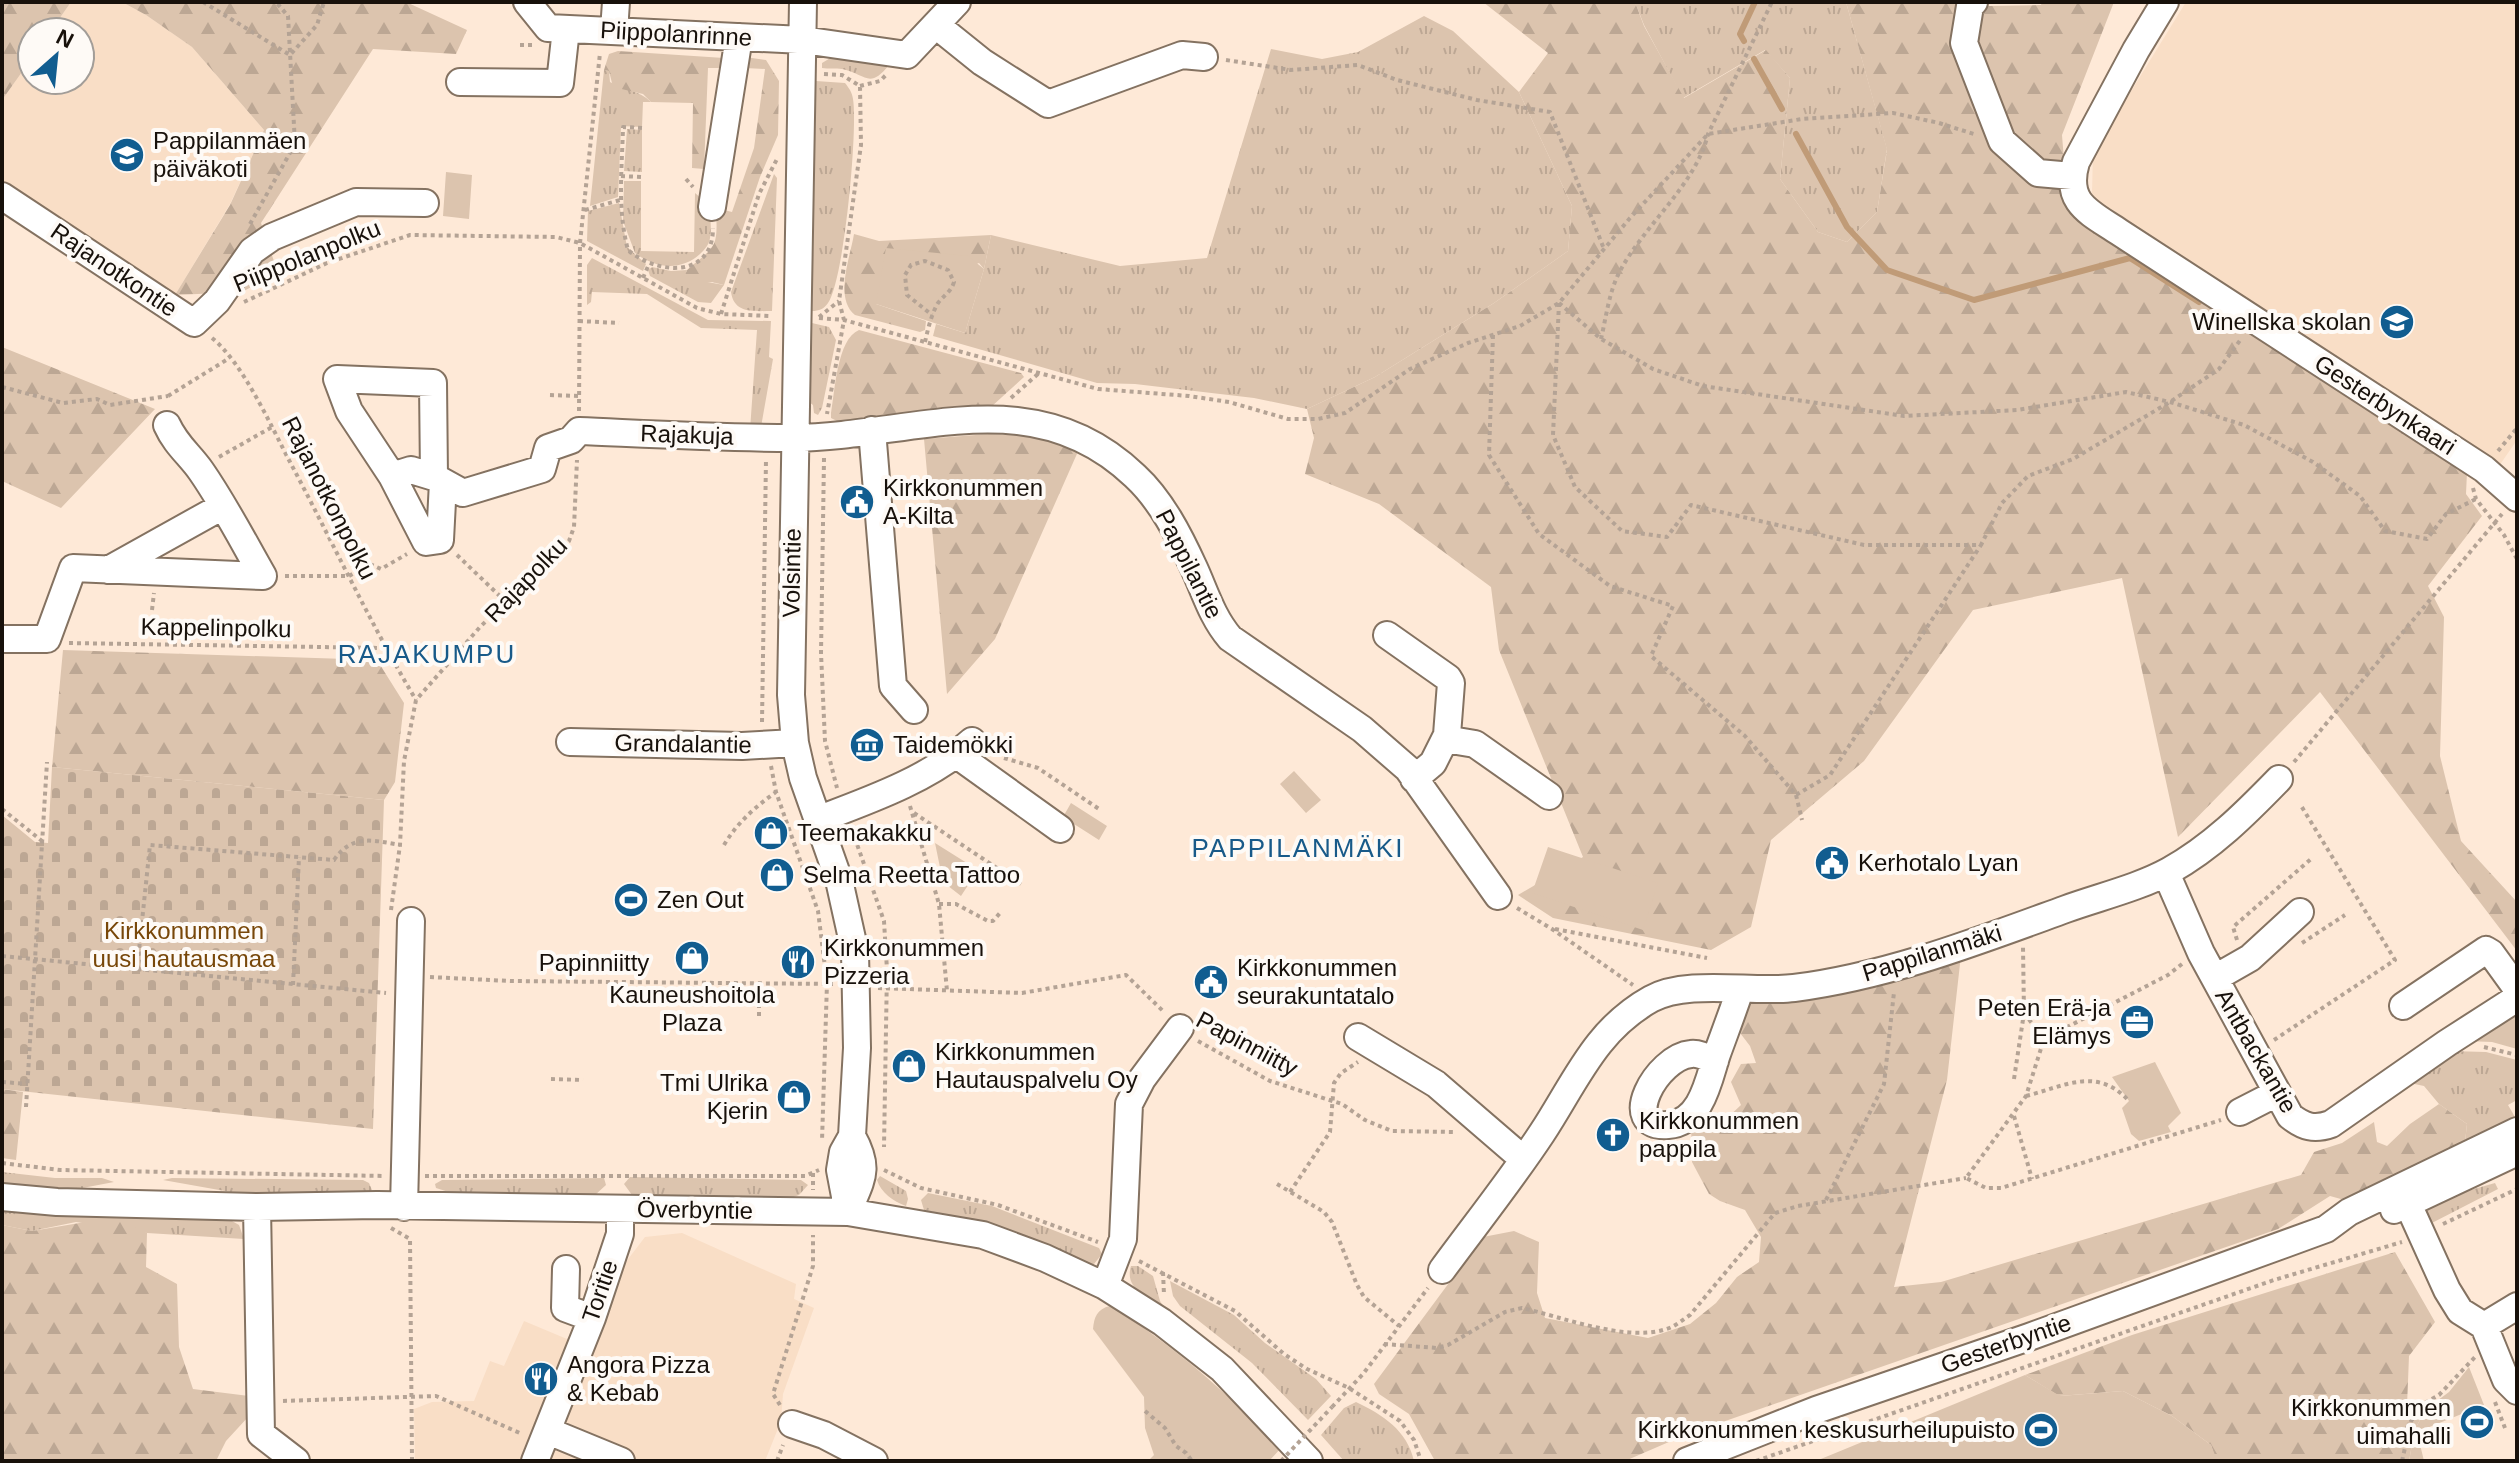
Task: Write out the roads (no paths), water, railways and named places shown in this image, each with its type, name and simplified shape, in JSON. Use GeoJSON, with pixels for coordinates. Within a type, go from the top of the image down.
{"type":"FeatureCollection","features":[{"type":"Feature","properties":{"kind":"street"},"geometry":{"type":"LineString","coordinates":[[460,82],[560,83],[559,34],[527,2]]}},
{"type":"Feature","properties":{"kind":"street"},"geometry":{"type":"LineString","coordinates":[[608,39],[616,2]]}},
{"type":"Feature","properties":{"kind":"street","name":"Volsintie"},"geometry":{"type":"LineString","coordinates":[[803,2],[791,695],[795,743],[803,778],[839,880],[855,952],[857,1048],[852,1136],[862,1154],[852,1170],[848,1212]]}},
{"type":"Feature","properties":{"kind":"street"},"geometry":{"type":"LineString","coordinates":[[957,2],[936,25],[982,62],[1048,104],[1182,55],[1204,57]]}},
{"type":"Feature","properties":{"kind":"street"},"geometry":{"type":"LineString","coordinates":[[1974,2],[1970,6],[1964,43],[2002,141],[2038,173],[2072,176],[2076,162],[2130,60],[2165,2]]}},
{"type":"Feature","properties":{"kind":"street","name":"Piippolanrinne"},"geometry":{"type":"LineString","coordinates":[[559,34],[608,39],[739,37],[803,40],[907,55],[936,25]]}},
{"type":"Feature","properties":{"kind":"street"},"geometry":{"type":"LineString","coordinates":[[712,207],[739,37]]}},
{"type":"Feature","properties":{"kind":"street","name":"Gesterbynkaari"},"geometry":{"type":"LineString","coordinates":[[2072,176],[2076,200],[2087,211],[2484,469],[2517,496]]}},
{"type":"Feature","properties":{"kind":"street","name":"Rajanotkontie"},"geometry":{"type":"LineString","coordinates":[[2,196],[194,323],[217,301],[252,251],[272,237],[356,202],[425,203]]}},
{"type":"Feature","properties":{"kind":"street"},"geometry":{"type":"LineString","coordinates":[[337,379],[433,383],[438,480],[433,541],[392,476],[349,411],[337,379]]}},
{"type":"Feature","properties":{"kind":"street","name":"Pappilantie"},"geometry":{"type":"LineString","coordinates":[[795,438],[991,417],[1023,420],[1087,439],[1112,454],[1139,479],[1162,507],[1193,565],[1217,623],[1230,638],[1362,729],[1408,769],[1498,896]]}},
{"type":"Feature","properties":{"kind":"street"},"geometry":{"type":"LineString","coordinates":[[2,639],[47,639],[73,568],[263,576],[199,468],[175,442],[167,425]]}},
{"type":"Feature","properties":{"kind":"street"},"geometry":{"type":"LineString","coordinates":[[872,430],[893,686],[914,710]]}},
{"type":"Feature","properties":{"kind":"street","name":"Rajakuja"},"geometry":{"type":"LineString","coordinates":[[438,480],[463,493],[542,469],[548,448],[571,440],[579,431],[795,438]]}},
{"type":"Feature","properties":{"kind":"street"},"geometry":{"type":"LineString","coordinates":[[392,476],[411,470],[438,480]]}},
{"type":"Feature","properties":{"kind":"street"},"geometry":{"type":"LineString","coordinates":[[107,570],[223,506]]}},
{"type":"Feature","properties":{"kind":"street"},"geometry":{"type":"LineString","coordinates":[[1387,635],[1451,683],[1445,739],[1433,763],[1414,779]]}},
{"type":"Feature","properties":{"kind":"street"},"geometry":{"type":"LineString","coordinates":[[1445,739],[1475,744],[1549,796]]}},
{"type":"Feature","properties":{"kind":"street","name":"Grandalantie"},"geometry":{"type":"LineString","coordinates":[[570,742],[795,743]]}},
{"type":"Feature","properties":{"kind":"street"},"geometry":{"type":"LineString","coordinates":[[817,820],[901,784],[964,748],[1060,829]]}},
{"type":"Feature","properties":{"kind":"street","name":"Pappilanmäki"},"geometry":{"type":"LineString","coordinates":[[1442,1270],[1541,1134],[1596,1045],[1625,1016],[1652,998],[1683,990],[1792,988],[1850,979],[2022,925],[2166,873],[2231,828],[2279,779]]}},
{"type":"Feature","properties":{"kind":"street","name":"Antbackantie"},"geometry":{"type":"LineString","coordinates":[[2166,873],[2201,953],[2290,1116],[2302,1126],[2317,1129],[2331,1124],[2517,998]]}},
{"type":"Feature","properties":{"kind":"street"},"geometry":{"type":"LineString","coordinates":[[2215,978],[2245,961],[2300,912]]}},
{"type":"Feature","properties":{"kind":"street"},"geometry":{"type":"LineString","coordinates":[[397,1217],[405,1176],[394,986],[401,916]]}},
{"type":"Feature","properties":{"kind":"street"},"geometry":{"type":"LineString","coordinates":[[2403,1006],[2486,950],[2517,989]]}},
{"type":"Feature","properties":{"kind":"street"},"geometry":{"type":"LineString","coordinates":[[1715,1061],[1740,990]]}},
{"type":"Feature","properties":{"kind":"street"},"geometry":{"type":"LineString","coordinates":[[1105,1286],[1123,1239],[1129,1104],[1142,1079],[1180,1028]]}},
{"type":"Feature","properties":{"kind":"street"},"geometry":{"type":"LineString","coordinates":[[1358,1037],[1436,1084],[1523,1159]]}},
{"type":"Feature","properties":{"kind":"street"},"geometry":{"type":"LineString","coordinates":[[2240,1112],[2277,1093]]}},
{"type":"Feature","properties":{"kind":"street","name":"Gesterbyntie"},"geometry":{"type":"LineString","coordinates":[[1687,1461],[1816,1410],[2029,1337],[2326,1229],[2349,1212],[2517,1131]]}},
{"type":"Feature","properties":{"kind":"street","name":"Gesterbyntie"},"geometry":{"type":"LineString","coordinates":[[2326,1229],[2337,1231],[2354,1227],[2517,1152]]}},
{"type":"Feature","properties":{"kind":"street","name":"Överbyntie"},"geometry":{"type":"LineString","coordinates":[[2,1197],[57,1202],[257,1207],[397,1217],[620,1209],[848,1212],[983,1235],[1045,1258],[1105,1286],[1162,1322],[1222,1369],[1309,1461]]}},
{"type":"Feature","properties":{"kind":"street"},"geometry":{"type":"LineString","coordinates":[[2408,1204],[2460,1311],[2490,1337],[2506,1380],[2517,1391]]}},
{"type":"Feature","properties":{"kind":"street"},"geometry":{"type":"LineString","coordinates":[[257,1207],[261,1434],[296,1461]]}},
{"type":"Feature","properties":{"kind":"street","name":"Toritie"},"geometry":{"type":"LineString","coordinates":[[542,1445],[592,1318],[620,1234],[620,1209]]}},
{"type":"Feature","properties":{"kind":"street"},"geometry":{"type":"LineString","coordinates":[[566,1269],[565,1308],[592,1318]]}},
{"type":"Feature","properties":{"kind":"street"},"geometry":{"type":"LineString","coordinates":[[2490,1337],[2517,1306]]}},
{"type":"Feature","properties":{"kind":"street"},"geometry":{"type":"LineString","coordinates":[[792,1424],[824,1435],[874,1461]]}},
{"type":"Feature","properties":{"kind":"street"},"geometry":{"type":"LineString","coordinates":[[542,1445],[621,1461]]}},
{"type":"Feature","properties":{"kind":"waterway"},"geometry":{"type":"LineString","coordinates":[[1744,41],[1740,34],[1755,2]]}},
{"type":"Feature","properties":{"kind":"waterway"},"geometry":{"type":"LineString","coordinates":[[1754,59],[1782,109]]}},
{"type":"Feature","properties":{"kind":"waterway"},"geometry":{"type":"LineString","coordinates":[[1796,134],[1847,227],[1887,270],[1974,300],[2130,258],[2199,302]]}},
{"type":"Feature","properties":{"kind":"place","name":"Pappilanmäen päiväkoti"},"geometry":{"type":"Point","coordinates":[127,155]}},
{"type":"Feature","properties":{"kind":"place","name":"Winellska skolan"},"geometry":{"type":"Point","coordinates":[2397,322]}},
{"type":"Feature","properties":{"kind":"place","name":"Kirkkonummen A-Kilta"},"geometry":{"type":"Point","coordinates":[857,502]}},
{"type":"Feature","properties":{"kind":"place","name":"Taidemökki"},"geometry":{"type":"Point","coordinates":[867,745]}},
{"type":"Feature","properties":{"kind":"place","name":"Teemakakku"},"geometry":{"type":"Point","coordinates":[771,833]}},
{"type":"Feature","properties":{"kind":"place","name":"Kerhotalo Lyan"},"geometry":{"type":"Point","coordinates":[1832,863]}},
{"type":"Feature","properties":{"kind":"place","name":"Selma Reetta Tattoo"},"geometry":{"type":"Point","coordinates":[777,875]}},
{"type":"Feature","properties":{"kind":"place","name":"Zen Out"},"geometry":{"type":"Point","coordinates":[631,900]}},
{"type":"Feature","properties":{"kind":"place","name":"Kauneushoitola Plaza"},"geometry":{"type":"Point","coordinates":[692,958]}},
{"type":"Feature","properties":{"kind":"place","name":"Kirkkonummen Pizzeria"},"geometry":{"type":"Point","coordinates":[798,962]}},
{"type":"Feature","properties":{"kind":"place","name":"Kirkkonummen seurakuntatalo"},"geometry":{"type":"Point","coordinates":[1211,982]}},
{"type":"Feature","properties":{"kind":"place","name":"Peten Erä-ja Elämys"},"geometry":{"type":"Point","coordinates":[2137,1022]}},
{"type":"Feature","properties":{"kind":"place","name":"Kirkkonummen Hautauspalvelu Oy"},"geometry":{"type":"Point","coordinates":[909,1066]}},
{"type":"Feature","properties":{"kind":"place","name":"Tmi Ulrika Kjerin"},"geometry":{"type":"Point","coordinates":[794,1097]}},
{"type":"Feature","properties":{"kind":"place","name":"Kirkkonummen pappila"},"geometry":{"type":"Point","coordinates":[1613,1135]}},
{"type":"Feature","properties":{"kind":"place","name":"Angora Pizza & Kebab"},"geometry":{"type":"Point","coordinates":[541,1379]}},
{"type":"Feature","properties":{"kind":"place","name":"Kirkkonummen uimahalli"},"geometry":{"type":"Point","coordinates":[2477,1422]}},
{"type":"Feature","properties":{"kind":"place","name":"Kirkkonummen keskusurheilupuisto"},"geometry":{"type":"Point","coordinates":[2041,1430]}},
{"type":"Feature","properties":{"kind":"district","name":"RAJAKUMPU"},"geometry":{"type":"Point","coordinates":[427,654]}},
{"type":"Feature","properties":{"kind":"district","name":"PAPPILANMÄKI"},"geometry":{"type":"Point","coordinates":[1298,848]}},
{"type":"Feature","properties":{"kind":"park label","name":"Kirkkonummen uusi hautausmaa"},"geometry":{"type":"Point","coordinates":[184,945]}}]}
